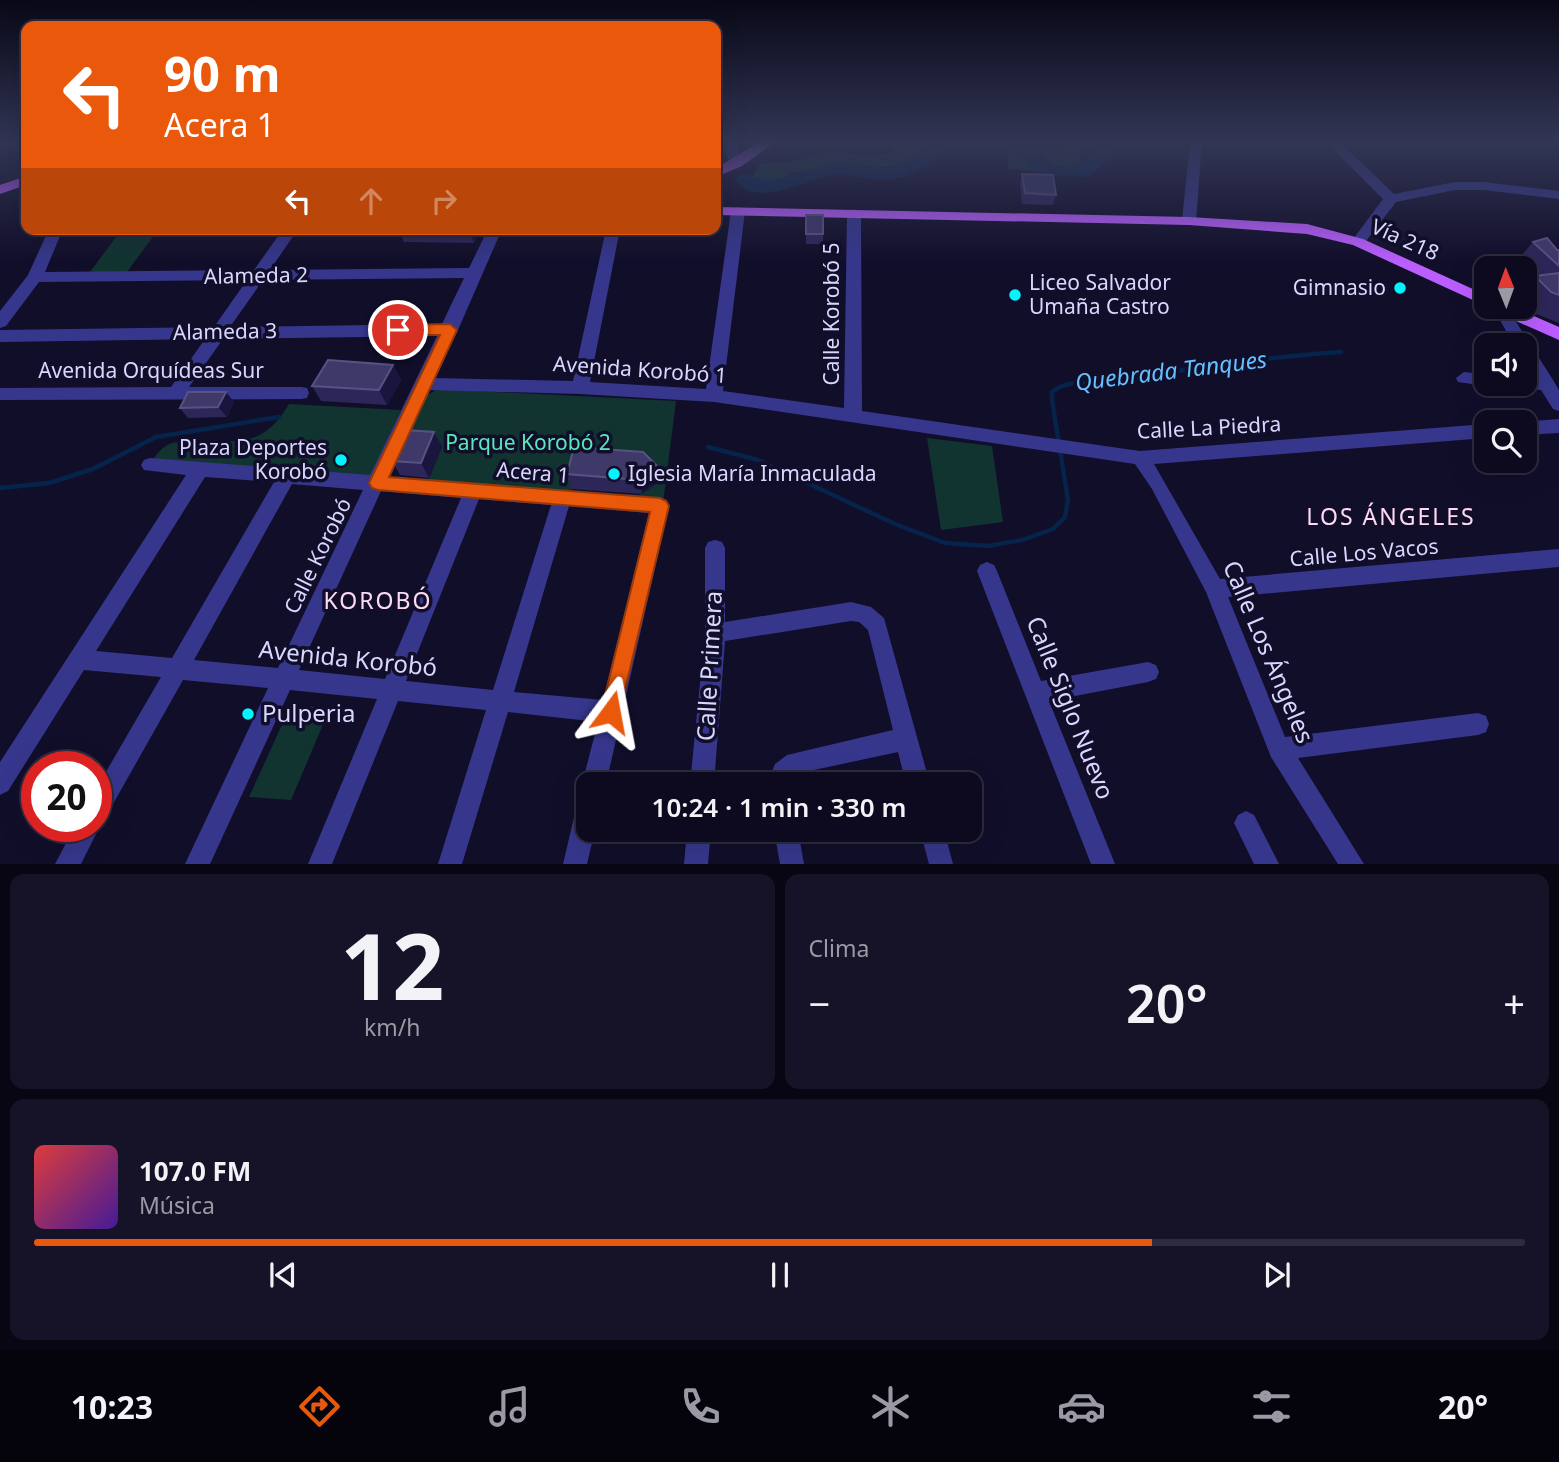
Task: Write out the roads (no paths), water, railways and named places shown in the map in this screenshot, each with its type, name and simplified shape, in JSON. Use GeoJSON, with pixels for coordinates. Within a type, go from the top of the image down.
{"type":"FeatureCollection","features":[{"type":"Feature","properties":{"kind":"main road"},"geometry":{"type":"LineString","coordinates":[[0,190],[20,182]]}},
{"type":"Feature","properties":{"kind":"main road"},"geometry":{"type":"LineString","coordinates":[[721,206],[738,211]]}},
{"type":"Feature","properties":{"kind":"main road","name":"Vía 218"},"geometry":{"type":"LineString","coordinates":[[721,211],[1189,221],[1307,229],[1358,242],[1474,296]]}},
{"type":"Feature","properties":{"kind":"main road","name":"Vía 218"},"geometry":{"type":"LineString","coordinates":[[1525,319],[1559,334]]}},
{"type":"Feature","properties":{"kind":"street"},"geometry":{"type":"LineString","coordinates":[[1189,221],[1192,182]]}},
{"type":"Feature","properties":{"kind":"street"},"geometry":{"type":"LineString","coordinates":[[1374,182],[1391,199]]}},
{"type":"Feature","properties":{"kind":"street"},"geometry":{"type":"LineString","coordinates":[[1358,242],[1391,199],[1455,186],[1484,186],[1559,195]]}},
{"type":"Feature","properties":{"kind":"street"},"geometry":{"type":"LineString","coordinates":[[714,396],[738,211]]}},
{"type":"Feature","properties":{"kind":"street","name":"Calle Korobó 5"},"geometry":{"type":"LineString","coordinates":[[853,213],[853,415]]}},
{"type":"Feature","properties":{"kind":"street"},"geometry":{"type":"LineString","coordinates":[[0,322],[35,277],[54,235]]}},
{"type":"Feature","properties":{"kind":"street"},"geometry":{"type":"LineString","coordinates":[[176,393],[287,235]]}},
{"type":"Feature","properties":{"kind":"street","name":"Calle Korobó"},"geometry":{"type":"LineString","coordinates":[[197,863],[492,235]]}},
{"type":"Feature","properties":{"kind":"street"},"geometry":{"type":"LineString","coordinates":[[580,388],[612,235]]}},
{"type":"Feature","properties":{"kind":"street","name":"Alameda 2"},"geometry":{"type":"LineString","coordinates":[[35,277],[476,273]]}},
{"type":"Feature","properties":{"kind":"street","name":"Alameda 3"},"geometry":{"type":"LineString","coordinates":[[0,335],[450,330]]}},
{"type":"Feature","properties":{"kind":"street"},"geometry":{"type":"LineString","coordinates":[[1537,369],[1559,404]]}},
{"type":"Feature","properties":{"kind":"street"},"geometry":{"type":"LineString","coordinates":[[1464,378],[1474,379]]}},
{"type":"Feature","properties":{"kind":"street","name":"Avenida Korobó 1"},"geometry":{"type":"LineString","coordinates":[[424,384],[580,388],[714,396],[853,415]]}},
{"type":"Feature","properties":{"kind":"street"},"geometry":{"type":"LineString","coordinates":[[1537,384],[1547,384]]}},
{"type":"Feature","properties":{"kind":"street","name":"Avenida Orquídeas Sur"},"geometry":{"type":"LineString","coordinates":[[0,394],[301,393]]}},
{"type":"Feature","properties":{"kind":"street","name":"Calle La Piedra"},"geometry":{"type":"LineString","coordinates":[[853,415],[1140,458],[1474,432]]}},
{"type":"Feature","properties":{"kind":"street"},"geometry":{"type":"LineString","coordinates":[[1537,427],[1559,426]]}},
{"type":"Feature","properties":{"kind":"street","name":"Calle Los Ángeles"},"geometry":{"type":"LineString","coordinates":[[1140,458],[1158,485],[1215,589],[1279,749],[1352,863]]}},
{"type":"Feature","properties":{"kind":"street","name":"Acera 1"},"geometry":{"type":"LineString","coordinates":[[150,465],[660,506],[611,712]]}},
{"type":"Feature","properties":{"kind":"street"},"geometry":{"type":"LineString","coordinates":[[0,783],[200,469]]}},
{"type":"Feature","properties":{"kind":"street"},"geometry":{"type":"LineString","coordinates":[[112,784],[287,476]]}},
{"type":"Feature","properties":{"kind":"street"},"geometry":{"type":"LineString","coordinates":[[320,863],[473,491]]}},
{"type":"Feature","properties":{"kind":"street"},"geometry":{"type":"LineString","coordinates":[[450,863],[562,499]]}},
{"type":"Feature","properties":{"kind":"street","name":"Calle Primera"},"geometry":{"type":"LineString","coordinates":[[703,772],[715,633],[715,548]]}},
{"type":"Feature","properties":{"kind":"street","name":"Calle Los Vacos"},"geometry":{"type":"LineString","coordinates":[[1215,589],[1559,558]]}},
{"type":"Feature","properties":{"kind":"street","name":"Calle Siglo Nuevo"},"geometry":{"type":"LineString","coordinates":[[987,572],[1103,863]]}},
{"type":"Feature","properties":{"kind":"street"},"geometry":{"type":"LineString","coordinates":[[715,633],[846,612],[858,611],[870,616],[877,625],[882,642],[915,772]]}},
{"type":"Feature","properties":{"kind":"street","name":"Avenida Korobó"},"geometry":{"type":"LineString","coordinates":[[79,659],[611,712]]}},
{"type":"Feature","properties":{"kind":"street"},"geometry":{"type":"LineString","coordinates":[[1036,693],[1148,672]]}},
{"type":"Feature","properties":{"kind":"street"},"geometry":{"type":"LineString","coordinates":[[597,772],[611,712]]}},
{"type":"Feature","properties":{"kind":"street"},"geometry":{"type":"LineString","coordinates":[[1279,749],[1478,724]]}},
{"type":"Feature","properties":{"kind":"street"},"geometry":{"type":"LineString","coordinates":[[787,772],[795,763],[905,739]]}},
{"type":"Feature","properties":{"kind":"street"},"geometry":{"type":"LineString","coordinates":[[1246,824],[1267,863]]}},
{"type":"Feature","properties":{"kind":"street"},"geometry":{"type":"LineString","coordinates":[[67,863],[79,842]]}},
{"type":"Feature","properties":{"kind":"street"},"geometry":{"type":"LineString","coordinates":[[575,863],[580,842]]}},
{"type":"Feature","properties":{"kind":"street"},"geometry":{"type":"LineString","coordinates":[[696,863],[698,842]]}},
{"type":"Feature","properties":{"kind":"street"},"geometry":{"type":"LineString","coordinates":[[788,842],[792,863]]}},
{"type":"Feature","properties":{"kind":"street"},"geometry":{"type":"LineString","coordinates":[[936,842],[942,863]]}},
{"type":"Feature","properties":{"kind":"waterway"},"geometry":{"type":"LineString","coordinates":[[751,182],[767,188],[787,182]]}},
{"type":"Feature","properties":{"kind":"waterway","name":"Quebrada Tanques"},"geometry":{"type":"LineString","coordinates":[[708,447],[758,460],[895,524],[945,543],[988,546],[1022,540],[1053,529],[1065,517],[1068,500],[1052,400],[1052,392],[1059,387],[1074,383],[1113,382],[1255,360],[1341,352]]}},
{"type":"Feature","properties":{"kind":"waterway","name":"Quebrada Tanques"},"geometry":{"type":"LineString","coordinates":[[0,488],[49,483],[93,469],[156,437],[279,417]]}},
{"type":"Feature","properties":{"kind":"place","name":"Gimnasio"},"geometry":{"type":"Point","coordinates":[1400,288]}},
{"type":"Feature","properties":{"kind":"place","name":"Liceo Salvador Umaña Castro"},"geometry":{"type":"Point","coordinates":[1015,295]}},
{"type":"Feature","properties":{"kind":"place","name":"Plaza Deportes Korobó"},"geometry":{"type":"Point","coordinates":[341,460]}},
{"type":"Feature","properties":{"kind":"place","name":"Iglesia María Inmaculada"},"geometry":{"type":"Point","coordinates":[614,474]}},
{"type":"Feature","properties":{"kind":"place","name":"Pulperia"},"geometry":{"type":"Point","coordinates":[248,714]}},
{"type":"Feature","properties":{"kind":"district","name":"LOS ÁNGELES"},"geometry":{"type":"Point","coordinates":[1391,517]}},
{"type":"Feature","properties":{"kind":"district","name":"KOROBÓ"},"geometry":{"type":"Point","coordinates":[378,601]}},
{"type":"Feature","properties":{"kind":"park label","name":"Parque Korobó 2"},"geometry":{"type":"Point","coordinates":[528,443]}}]}
